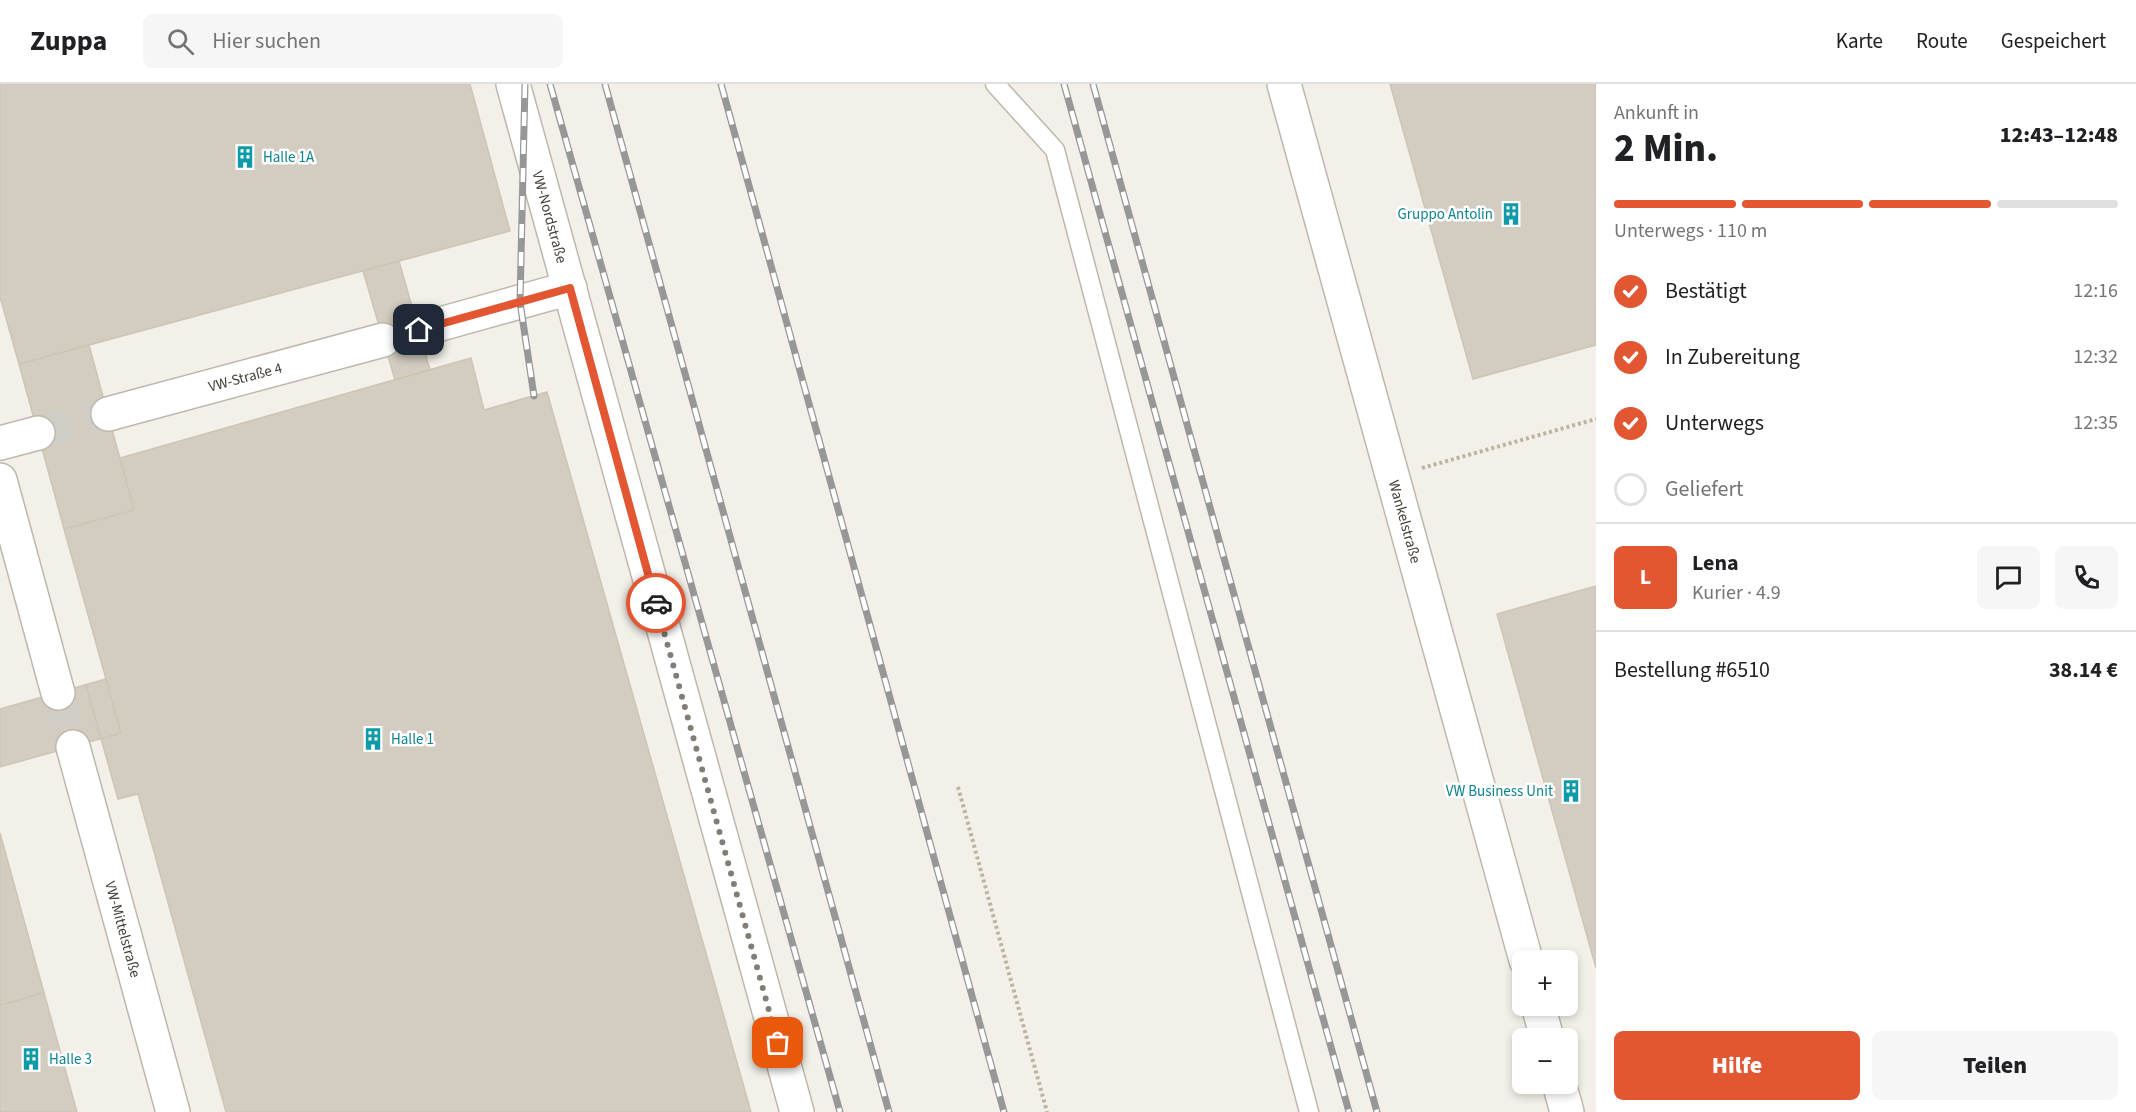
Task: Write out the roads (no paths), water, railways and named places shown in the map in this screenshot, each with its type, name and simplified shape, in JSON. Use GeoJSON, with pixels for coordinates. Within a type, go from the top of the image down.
{"type":"FeatureCollection","features":[{"type":"Feature","properties":{"kind":"street","name":"VW-Nordstraße"},"geometry":{"type":"LineString","coordinates":[[513,84],[797,1112]]}},
{"type":"Feature","properties":{"kind":"street","name":"Wankelstraße"},"geometry":{"type":"LineString","coordinates":[[1284,84],[1523,950]]}},
{"type":"Feature","properties":{"kind":"street"},"geometry":{"type":"LineString","coordinates":[[419,330],[570,288]]}},
{"type":"Feature","properties":{"kind":"street","name":"VW-Straße 4"},"geometry":{"type":"LineString","coordinates":[[108,414],[383,339]]}},
{"type":"Feature","properties":{"kind":"street"},"geometry":{"type":"LineString","coordinates":[[0,443],[38,433]]}},
{"type":"Feature","properties":{"kind":"street"},"geometry":{"type":"LineString","coordinates":[[0,480],[58,693]]}},
{"type":"Feature","properties":{"kind":"street","name":"VW-Mittelstraße"},"geometry":{"type":"LineString","coordinates":[[73,747],[173,1112]]}},
{"type":"Feature","properties":{"kind":"street"},"geometry":{"type":"LineString","coordinates":[[1562,1094],[1568,1112]]}},
{"type":"Feature","properties":{"kind":"lane"},"geometry":{"type":"LineString","coordinates":[[995,84],[1055,150],[1309,1112]]}},
{"type":"Feature","properties":{"kind":"tunnel"},"geometry":{"type":"LineString","coordinates":[[38,433],[108,414]]}},
{"type":"Feature","properties":{"kind":"tunnel"},"geometry":{"type":"LineString","coordinates":[[58,693],[73,747]]}},
{"type":"Feature","properties":{"kind":"railway"},"geometry":{"type":"LineString","coordinates":[[525,84],[520,302],[534,396]]}},
{"type":"Feature","properties":{"kind":"railway"},"geometry":{"type":"LineString","coordinates":[[550,84],[840,1112]]}},
{"type":"Feature","properties":{"kind":"railway"},"geometry":{"type":"LineString","coordinates":[[605,84],[889,1112]]}},
{"type":"Feature","properties":{"kind":"railway"},"geometry":{"type":"LineString","coordinates":[[721,84],[1004,1112]]}},
{"type":"Feature","properties":{"kind":"railway"},"geometry":{"type":"LineString","coordinates":[[1064,84],[1349,1112]]}},
{"type":"Feature","properties":{"kind":"railway"},"geometry":{"type":"LineString","coordinates":[[1093,84],[1377,1112]]}},
{"type":"Feature","properties":{"kind":"place","name":"Halle 1A"},"geometry":{"type":"Point","coordinates":[245,157]}},
{"type":"Feature","properties":{"kind":"place","name":"Gruppo Antolin"},"geometry":{"type":"Point","coordinates":[1511,214]}},
{"type":"Feature","properties":{"kind":"place","name":"Halle 1"},"geometry":{"type":"Point","coordinates":[373,739]}},
{"type":"Feature","properties":{"kind":"place","name":"VW Business Unit"},"geometry":{"type":"Point","coordinates":[1571,791]}},
{"type":"Feature","properties":{"kind":"place","name":"Halle 3"},"geometry":{"type":"Point","coordinates":[31,1059]}}]}
